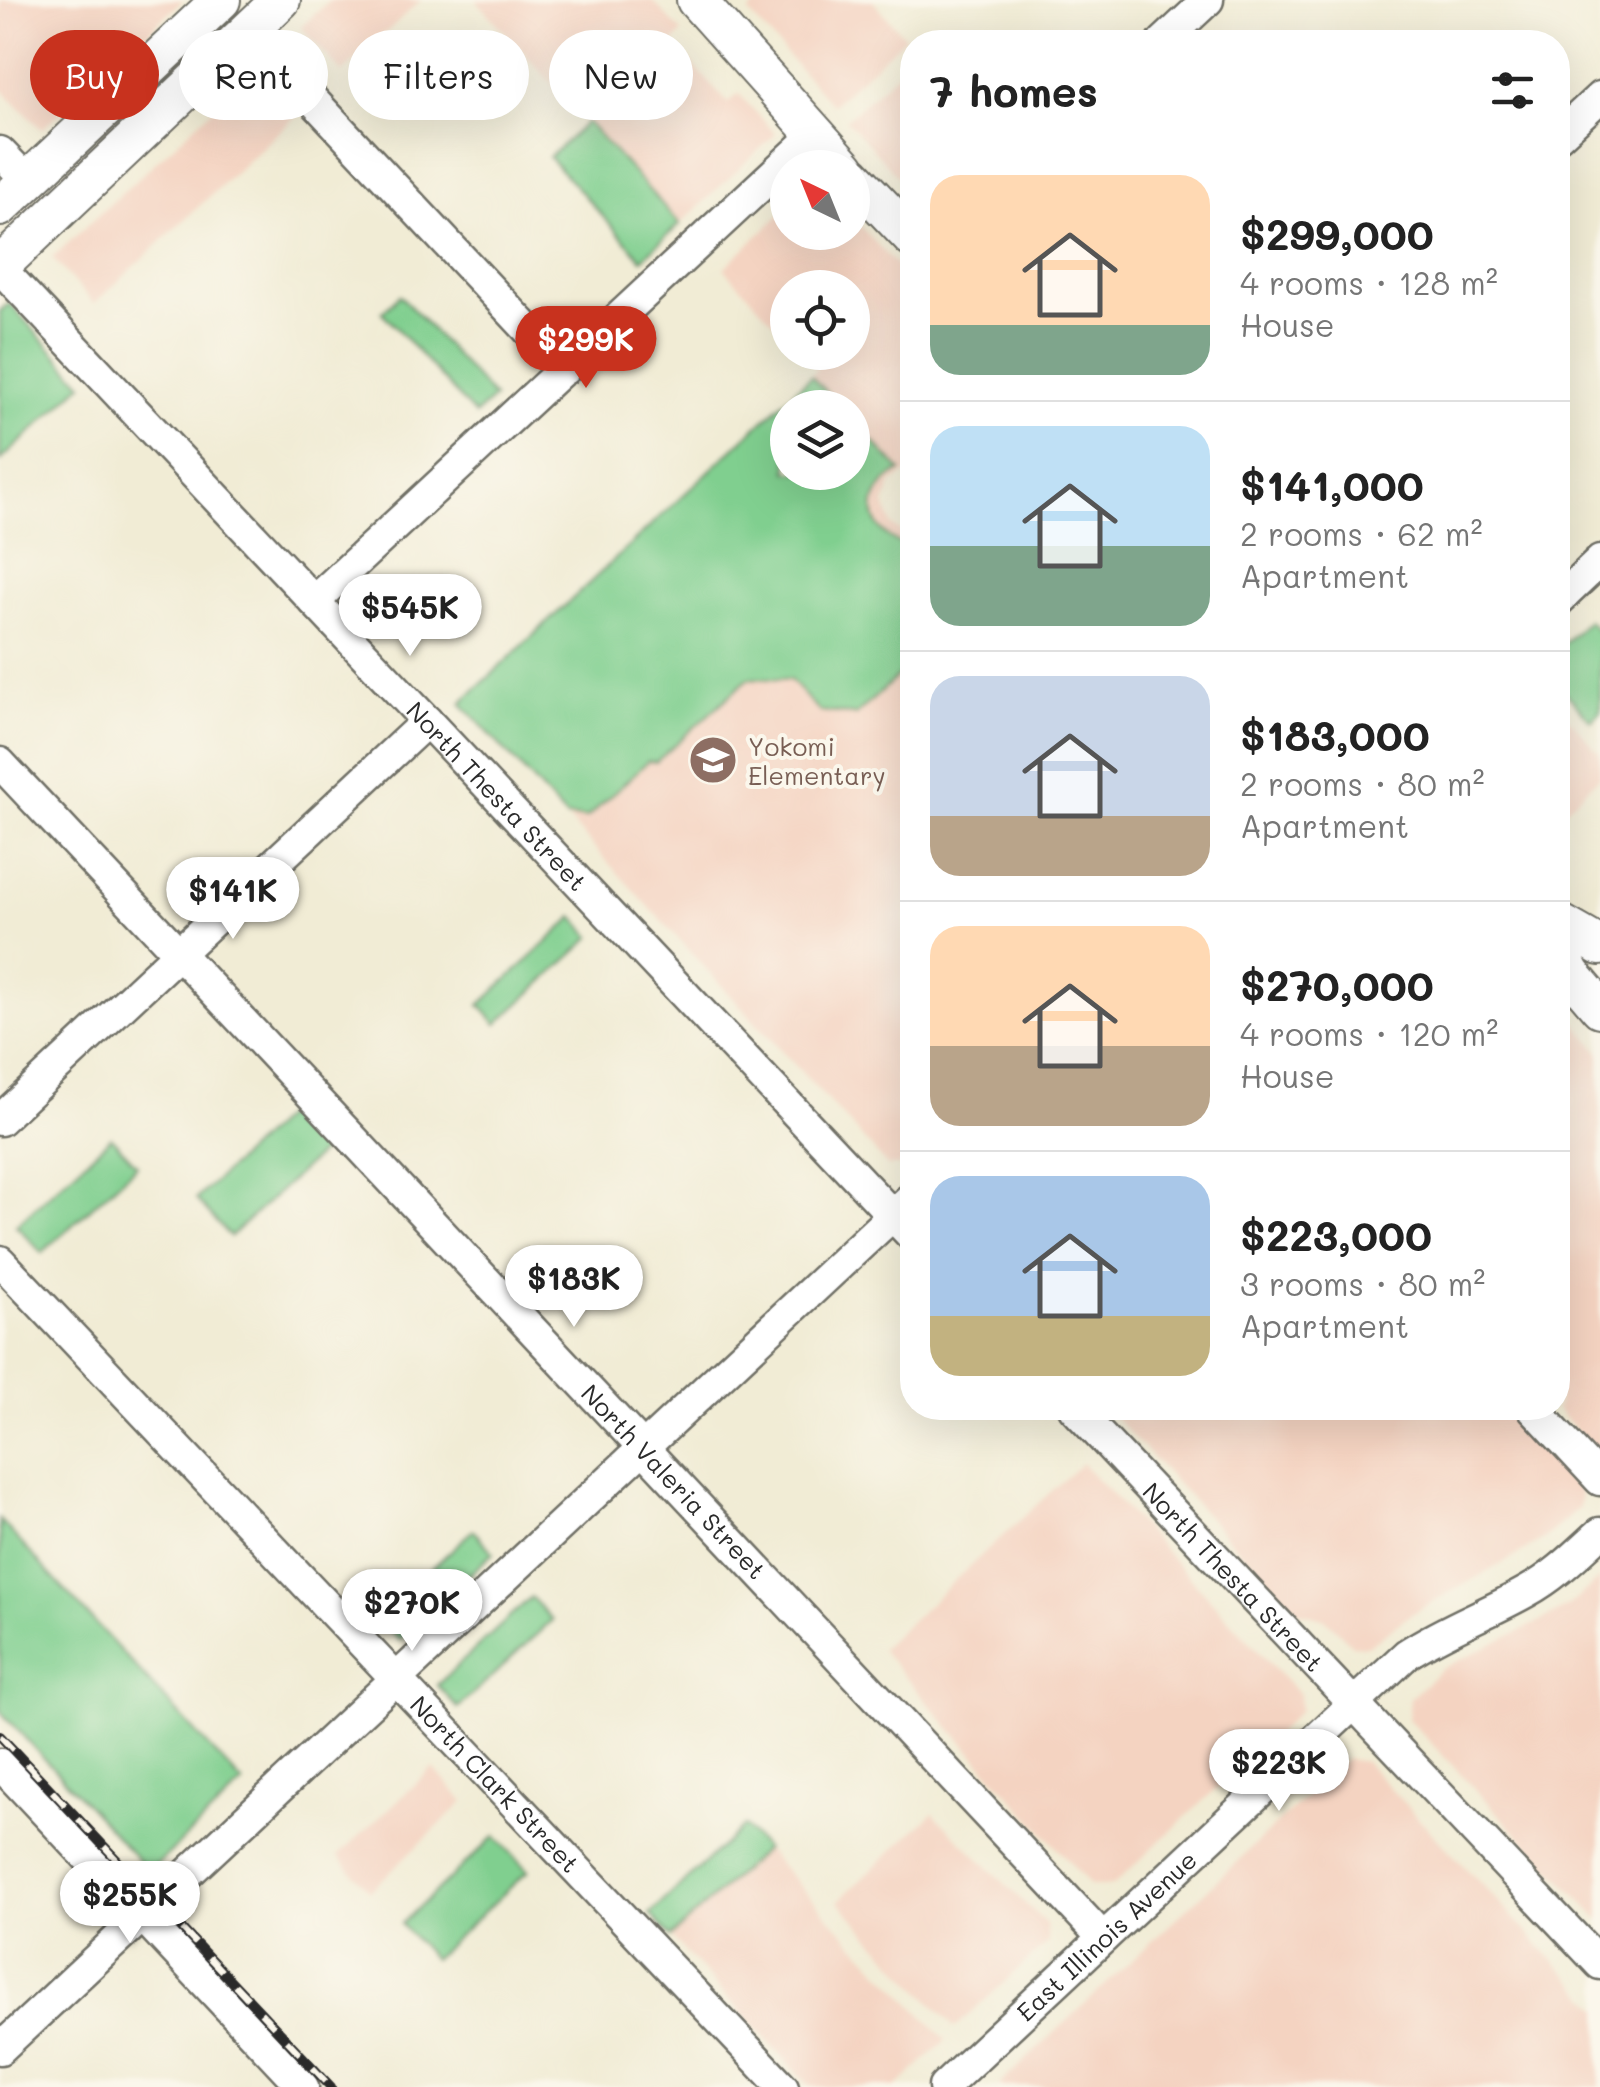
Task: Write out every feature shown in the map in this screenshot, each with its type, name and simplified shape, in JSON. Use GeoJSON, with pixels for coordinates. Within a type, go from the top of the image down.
{"type":"FeatureCollection","features":[{"type":"Feature","properties":{"kind":"main road"},"geometry":{"type":"LineString","coordinates":[[0,207],[221,0]]}},
{"type":"Feature","properties":{"kind":"main road"},"geometry":{"type":"LineString","coordinates":[[250,30],[281,0]]}},
{"type":"Feature","properties":{"kind":"main road"},"geometry":{"type":"LineString","coordinates":[[704,3],[830,150]]}},
{"type":"Feature","properties":{"kind":"main road"},"geometry":{"type":"LineString","coordinates":[[0,267],[179,97]]}},
{"type":"Feature","properties":{"kind":"main road"},"geometry":{"type":"LineString","coordinates":[[870,193],[900,225]]}},
{"type":"Feature","properties":{"kind":"main road"},"geometry":{"type":"LineString","coordinates":[[1570,929],[1600,946]]}},
{"type":"Feature","properties":{"kind":"main road"},"geometry":{"type":"LineString","coordinates":[[1570,972],[1600,1008]]}},
{"type":"Feature","properties":{"kind":"street"},"geometry":{"type":"LineString","coordinates":[[1176,30],[1208,0]]}},
{"type":"Feature","properties":{"kind":"street"},"geometry":{"type":"LineString","coordinates":[[1570,125],[1600,97]]}},
{"type":"Feature","properties":{"kind":"street"},"geometry":{"type":"LineString","coordinates":[[328,117],[565,370]]}},
{"type":"Feature","properties":{"kind":"street"},"geometry":{"type":"LineString","coordinates":[[314,602],[815,134]]}},
{"type":"Feature","properties":{"kind":"street"},"geometry":{"type":"LineString","coordinates":[[0,152],[28,181]]}},
{"type":"Feature","properties":{"kind":"street","name":"North Thesta Street"},"geometry":{"type":"LineString","coordinates":[[0,267],[427,722],[900,1210]]}},
{"type":"Feature","properties":{"kind":"street"},"geometry":{"type":"LineString","coordinates":[[1570,590],[1600,561]]}},
{"type":"Feature","properties":{"kind":"street"},"geometry":{"type":"LineString","coordinates":[[0,1120],[427,722]]}},
{"type":"Feature","properties":{"kind":"street","name":"North Valeria Street"},"geometry":{"type":"LineString","coordinates":[[0,763],[1103,1938]]}},
{"type":"Feature","properties":{"kind":"street"},"geometry":{"type":"LineString","coordinates":[[0,2048],[644,1447],[900,1221]]}},
{"type":"Feature","properties":{"kind":"street","name":"North Clark Street"},"geometry":{"type":"LineString","coordinates":[[0,1260],[783,2087]]}},
{"type":"Feature","properties":{"kind":"street","name":"North Thesta Street"},"geometry":{"type":"LineString","coordinates":[[1085,1420],[1600,1964]]}},
{"type":"Feature","properties":{"kind":"street"},"geometry":{"type":"LineString","coordinates":[[1544,1420],[1600,1480]]}},
{"type":"Feature","properties":{"kind":"street","name":"East Illinois Avenue"},"geometry":{"type":"LineString","coordinates":[[944,2087],[1407,1654],[1432,1637],[1528,1591],[1600,1533]]}},
{"type":"Feature","properties":{"kind":"street"},"geometry":{"type":"LineString","coordinates":[[0,1764],[304,2087]]}},
{"type":"Feature","properties":{"kind":"shaded area"},"geometry":{"type":"Polygon","coordinates":[[[0,0],[183,0],[150,30],[30,30],[30,117],[0,88],[0,0]]]}},
{"type":"Feature","properties":{"kind":"shaded area"},"geometry":{"type":"Polygon","coordinates":[[[330,0],[421,0],[389,30],[348,30],[348,67],[342,73],[328,57],[328,30],[301,27],[330,0]]]}},
{"type":"Feature","properties":{"kind":"shaded area"},"geometry":{"type":"Polygon","coordinates":[[[476,0],[652,0],[679,30],[549,30],[549,80],[529,58],[529,30],[503,30],[476,0]]]}},
{"type":"Feature","properties":{"kind":"shaded area"},"geometry":{"type":"Polygon","coordinates":[[[762,0],[872,0],[900,31],[900,42],[832,105],[749,13],[762,0]]]}},
{"type":"Feature","properties":{"kind":"shaded area"},"geometry":{"type":"Polygon","coordinates":[[[693,65],[728,103],[739,94],[776,134],[680,224],[585,120],[693,120],[693,65]]]}},
{"type":"Feature","properties":{"kind":"shaded area"},"geometry":{"type":"Polygon","coordinates":[[[900,70],[900,179],[846,120],[900,70]]]}},
{"type":"Feature","properties":{"kind":"shaded area"},"geometry":{"type":"Polygon","coordinates":[[[33,120],[52,120],[42,129],[33,120]]]}},
{"type":"Feature","properties":{"kind":"shaded area"},"geometry":{"type":"Polygon","coordinates":[[[201,120],[292,120],[94,304],[52,258],[201,120]]]}},
{"type":"Feature","properties":{"kind":"shaded area","name":"Yokomi Elementary"},"geometry":{"type":"Polygon","coordinates":[[[770,224],[770,250],[870,250],[870,237],[900,270],[900,478],[892,483],[885,503],[892,526],[900,531],[900,1166],[888,1166],[461,703],[770,414],[770,490],[870,490],[870,390],[796,390],[817,370],[870,370],[870,270],[770,270],[770,318],[724,268],[770,224]]]}},
{"type":"Feature","properties":{"kind":"shaded area"},"geometry":{"type":"Polygon","coordinates":[[[1570,720],[1600,753],[1600,776],[1570,805],[1570,720]]]}},
{"type":"Feature","properties":{"kind":"shaded area"},"geometry":{"type":"Polygon","coordinates":[[[1570,1016],[1600,1052],[1600,1456],[1566,1420],[1570,1420],[1570,1016]]]}},
{"type":"Feature","properties":{"kind":"shaded area"},"geometry":{"type":"Polygon","coordinates":[[[1117,1420],[1514,1420],[1581,1491],[1579,1508],[1542,1540],[1416,1611],[1367,1646],[1352,1645],[1326,1619],[1295,1610],[1117,1420]]]}},
{"type":"Feature","properties":{"kind":"shaded area"},"geometry":{"type":"Polygon","coordinates":[[[1082,1463],[1299,1694],[1300,1711],[1112,1886],[1091,1886],[880,1649],[1082,1463]]]}},
{"type":"Feature","properties":{"kind":"shaded area"},"geometry":{"type":"Polygon","coordinates":[[[1600,1578],[1600,1920],[1408,1719],[1410,1698],[1441,1669],[1553,1615],[1600,1578]]]}},
{"type":"Feature","properties":{"kind":"shaded area"},"geometry":{"type":"Polygon","coordinates":[[[1346,1759],[1365,1762],[1600,2009],[1600,2087],[997,2087],[1346,1759]]]}},
{"type":"Feature","properties":{"kind":"shaded area"},"geometry":{"type":"Polygon","coordinates":[[[433,1768],[464,1802],[370,1891],[338,1856],[433,1768]]]}},
{"type":"Feature","properties":{"kind":"shaded area"},"geometry":{"type":"Polygon","coordinates":[[[933,1813],[1046,1924],[1048,1942],[955,2028],[838,1901],[933,1813]]]}},
{"type":"Feature","properties":{"kind":"shaded area"},"geometry":{"type":"Polygon","coordinates":[[[765,1849],[946,2040],[897,2087],[811,2087],[671,1937],[765,1849]]]}},
{"type":"Feature","properties":{"kind":"green space"},"geometry":{"type":"Polygon","coordinates":[[[587,122],[680,224],[642,259],[549,157],[587,122]]]}},
{"type":"Feature","properties":{"kind":"green space"},"geometry":{"type":"Polygon","coordinates":[[[400,295],[494,398],[475,415],[382,312],[400,295]]]}},
{"type":"Feature","properties":{"kind":"green space"},"geometry":{"type":"Polygon","coordinates":[[[9,303],[83,384],[0,461],[0,311],[9,303]]]}},
{"type":"Feature","properties":{"kind":"green space"},"geometry":{"type":"Polygon","coordinates":[[[811,376],[825,390],[796,390],[811,376]]]}},
{"type":"Feature","properties":{"kind":"green space"},"geometry":{"type":"Polygon","coordinates":[[[770,414],[770,490],[870,490],[870,438],[900,470],[879,491],[874,514],[885,534],[900,543],[900,674],[856,715],[819,711],[790,680],[749,678],[656,762],[648,761],[587,818],[566,817],[461,703],[770,414]]]}},
{"type":"Feature","properties":{"kind":"green space"},"geometry":{"type":"Polygon","coordinates":[[[1588,620],[1600,633],[1600,712],[1591,721],[1570,697],[1570,637],[1588,620]]]}},
{"type":"Feature","properties":{"kind":"green space"},"geometry":{"type":"Polygon","coordinates":[[[574,917],[592,937],[497,1024],[480,1005],[574,917]]]}},
{"type":"Feature","properties":{"kind":"green space"},"geometry":{"type":"Polygon","coordinates":[[[290,1111],[325,1149],[230,1237],[196,1199],[290,1111]]]}},
{"type":"Feature","properties":{"kind":"green space"},"geometry":{"type":"Polygon","coordinates":[[[111,1137],[137,1165],[42,1253],[16,1225],[111,1137]]]}},
{"type":"Feature","properties":{"kind":"green space"},"geometry":{"type":"Polygon","coordinates":[[[0,1520],[243,1784],[149,1872],[0,1711],[0,1520]]]}},
{"type":"Feature","properties":{"kind":"green space"},"geometry":{"type":"Polygon","coordinates":[[[473,1530],[493,1553],[399,1640],[378,1618],[473,1530]]]}},
{"type":"Feature","properties":{"kind":"green space"},"geometry":{"type":"Polygon","coordinates":[[[531,1597],[552,1620],[458,1708],[437,1685],[531,1597]]]}},
{"type":"Feature","properties":{"kind":"green space"},"geometry":{"type":"Polygon","coordinates":[[[744,1826],[765,1849],[671,1937],[650,1914],[744,1826]]]}},
{"type":"Feature","properties":{"kind":"green space"},"geometry":{"type":"Polygon","coordinates":[[[495,1836],[528,1871],[433,1959],[401,1924],[495,1836]]]}},
{"type":"Feature","properties":{"kind":"railway"},"geometry":{"type":"LineString","coordinates":[[0,1736],[331,2087]]}},
{"type":"Feature","properties":{"kind":"place","name":"Yokomi Elementary"},"geometry":{"type":"Point","coordinates":[713,760]}}]}
